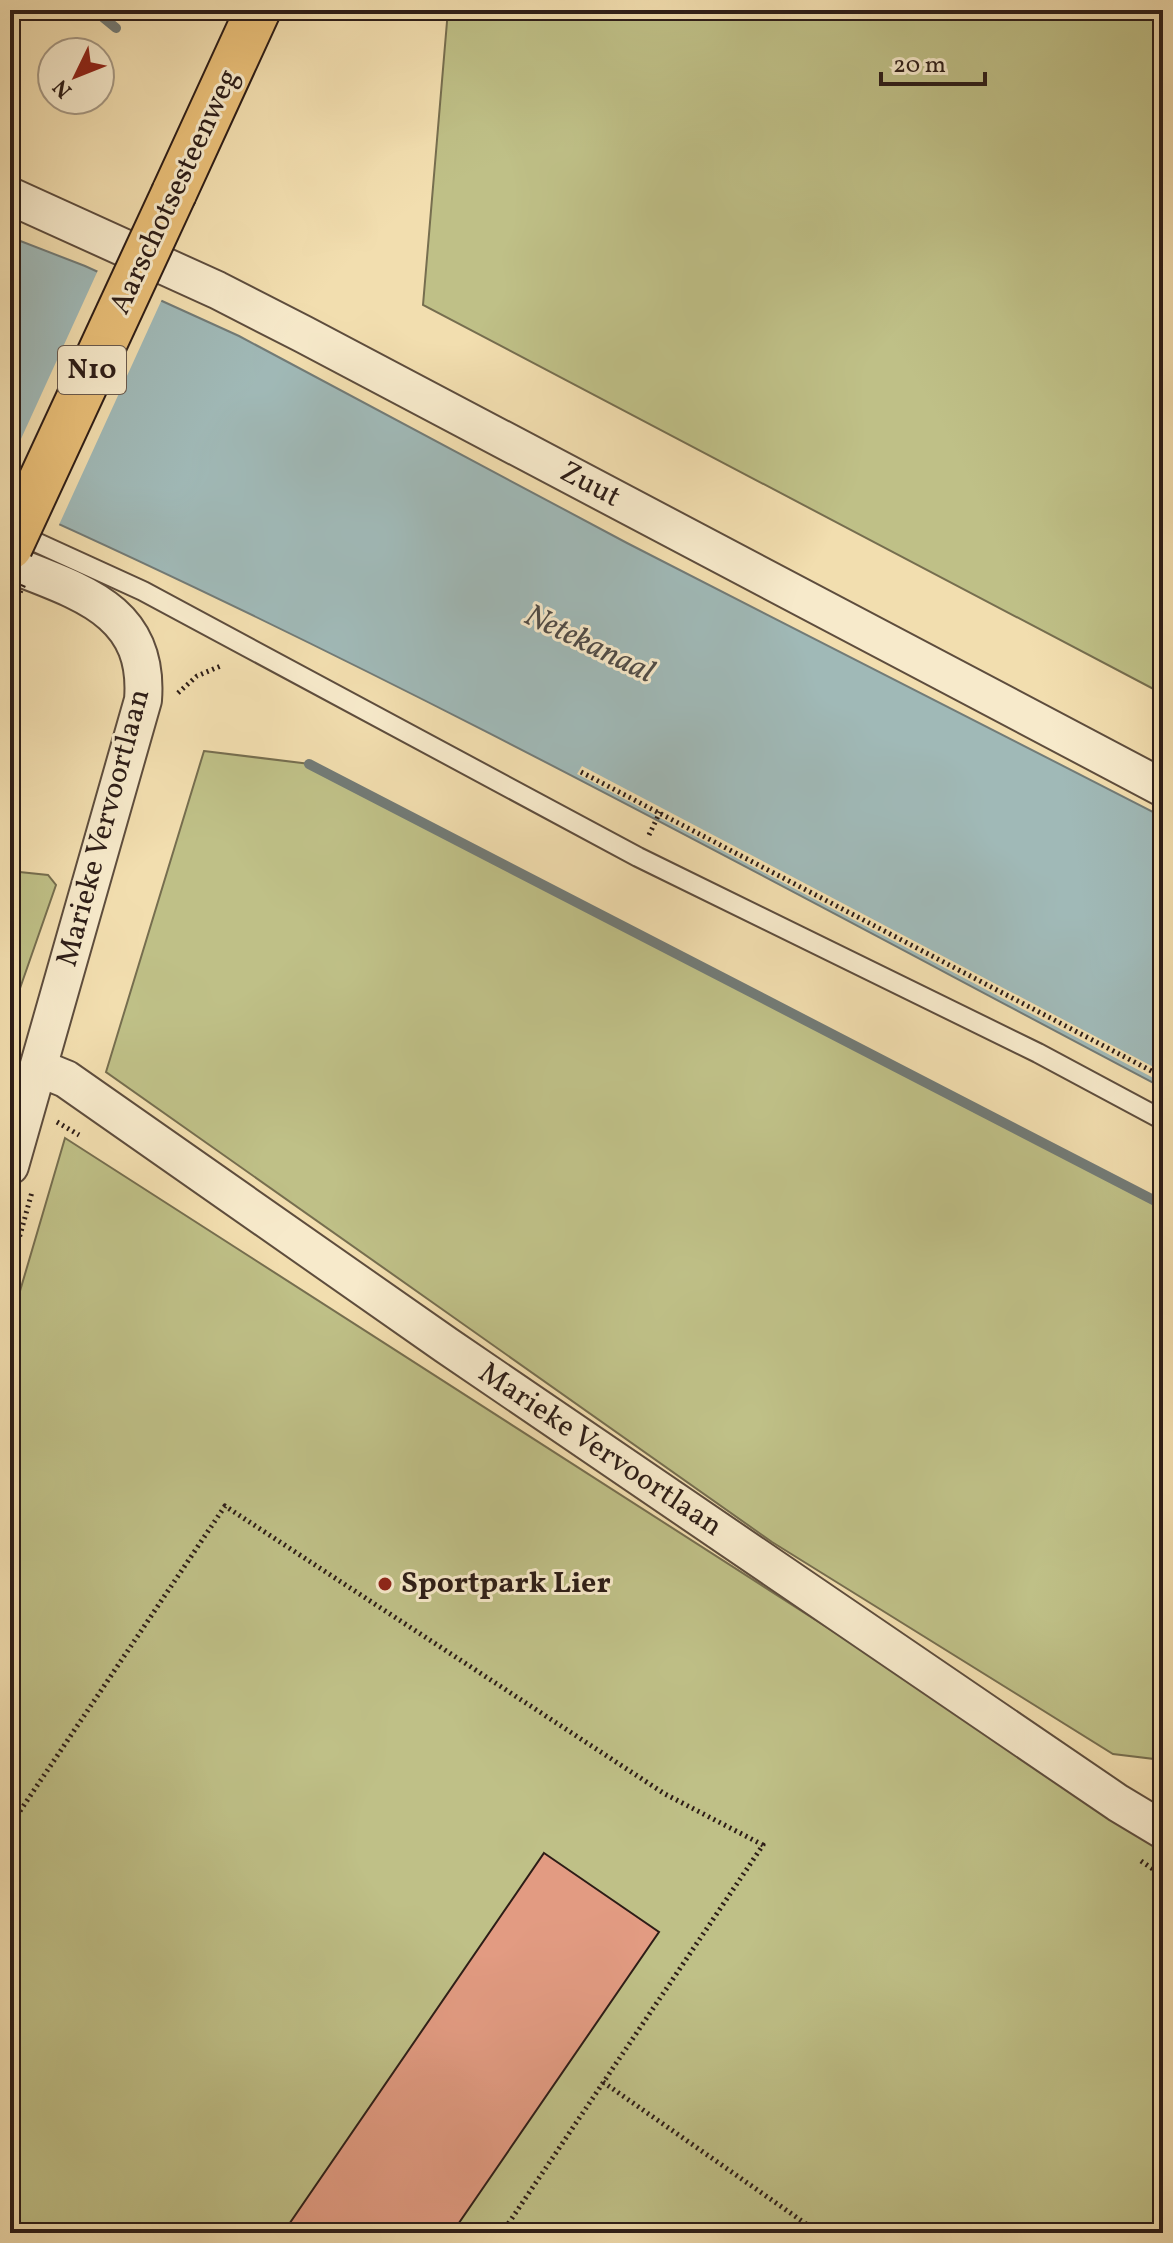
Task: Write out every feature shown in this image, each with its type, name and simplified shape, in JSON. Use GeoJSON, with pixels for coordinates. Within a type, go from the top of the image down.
{"type":"FeatureCollection","features":[{"type":"Feature","properties":{"kind":"main road","name":"Aarschotsesteenweg"},"geometry":{"type":"LineString","coordinates":[[10,547],[258,10]]}},
{"type":"Feature","properties":{"kind":"street","name":"Zuut"},"geometry":{"type":"LineString","coordinates":[[10,196],[242,302],[1163,788]]}},
{"type":"Feature","properties":{"kind":"street","name":"Marieke Vervoortlaan"},"geometry":{"type":"LineString","coordinates":[[10,564],[96,602],[119,618],[134,637],[145,676],[143,700],[10,1166]]}},
{"type":"Feature","properties":{"kind":"street","name":"Marieke Vervoortlaan"},"geometry":{"type":"LineString","coordinates":[[39,1068],[66,1079],[683,1507],[1118,1803],[1163,1830]]}},
{"type":"Feature","properties":{"kind":"lane"},"geometry":{"type":"LineString","coordinates":[[10,530],[143,591],[638,857],[1038,1053],[1163,1120]]}},
{"type":"Feature","properties":{"kind":"path"},"geometry":{"type":"LineString","coordinates":[[177,693],[197,676],[222,665],[267,657]]}},
{"type":"Feature","properties":{"kind":"path"},"geometry":{"type":"LineString","coordinates":[[581,772],[1163,1077]]}},
{"type":"Feature","properties":{"kind":"path"},"geometry":{"type":"LineString","coordinates":[[10,1826],[225,1506],[665,1794],[763,1845],[502,2233]]}},
{"type":"Feature","properties":{"kind":"path"},"geometry":{"type":"LineString","coordinates":[[603,2082],[819,2233]]}},
{"type":"Feature","properties":{"kind":"green space"},"geometry":{"type":"Polygon","coordinates":[[[448,10],[1163,10],[1163,694],[423,305],[448,10]]]}},
{"type":"Feature","properties":{"kind":"green space"},"geometry":{"type":"Polygon","coordinates":[[[204,751],[310,764],[1163,1205],[1163,1760],[1113,1754],[772,1542],[106,1072],[204,751]]]}},
{"type":"Feature","properties":{"kind":"green space"},"geometry":{"type":"Polygon","coordinates":[[[10,871],[48,875],[56,885],[10,1017],[10,871]]]}},
{"type":"Feature","properties":{"kind":"green space","name":"Sportpark Lier"},"geometry":{"type":"Polygon","coordinates":[[[65,1138],[1163,1843],[1163,2233],[15,2233],[10,2229],[10,1325],[65,1138]]]}},
{"type":"Feature","properties":{"kind":"water","name":"Netekanaal"},"geometry":{"type":"Polygon","coordinates":[[[10,237],[85,266],[239,336],[627,543],[1163,817],[1163,1088],[447,712],[157,569],[10,502],[10,237]]]}},
{"type":"Feature","properties":{"kind":"pier"},"geometry":{"type":"Polygon","coordinates":[[[99,268],[163,297],[58,527],[10,506],[10,463],[99,268]]]}},
{"type":"Feature","properties":{"kind":"pier"},"geometry":{"type":"Polygon","coordinates":[[[582,766],[1163,1072],[1163,1083],[577,774],[582,766]]]}},
{"type":"Feature","properties":{"kind":"building"},"geometry":{"type":"Polygon","coordinates":[[[544,1853],[659,1932],[452,2233],[283,2233],[544,1853]]]}},
{"type":"Feature","properties":{"kind":"waterway"},"geometry":{"type":"LineString","coordinates":[[94,10],[116,28]]}},
{"type":"Feature","properties":{"kind":"waterway"},"geometry":{"type":"LineString","coordinates":[[309,764],[1163,1205]]}},
{"type":"Feature","properties":{"kind":"place","name":"Sportpark Lier"},"geometry":{"type":"Point","coordinates":[385,1584]}}]}
